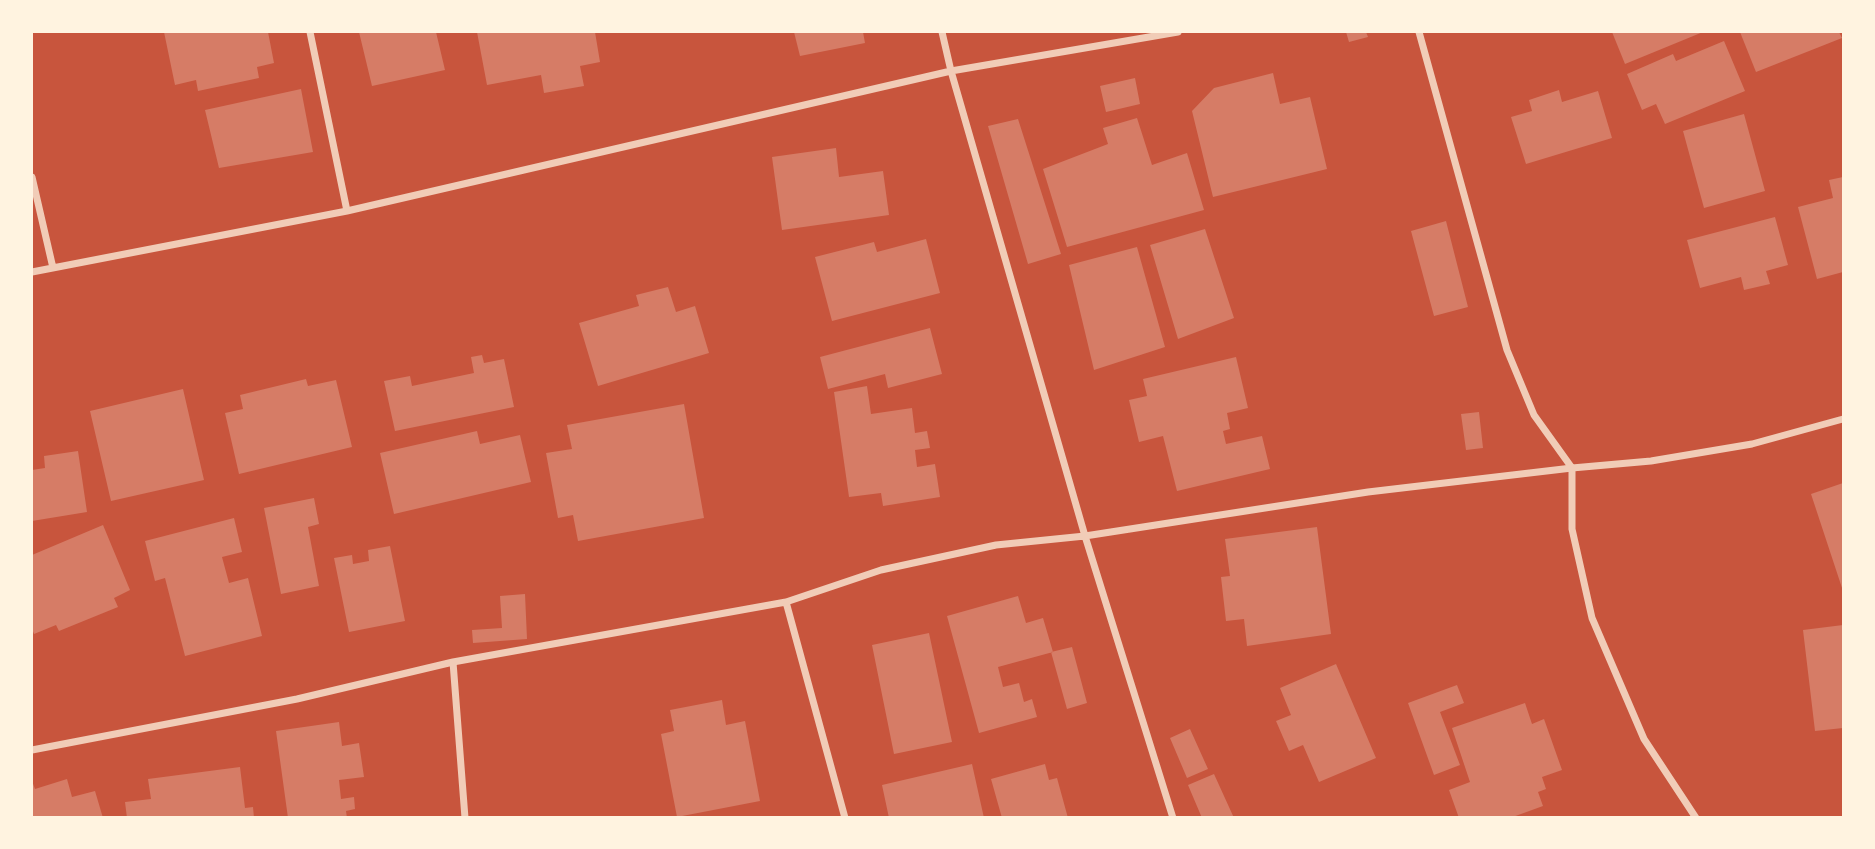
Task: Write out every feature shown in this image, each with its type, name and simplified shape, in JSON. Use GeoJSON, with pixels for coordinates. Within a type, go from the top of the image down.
{"type":"FeatureCollection","features":[{"type":"Feature","properties":{"kind":"street"},"geometry":{"type":"LineString","coordinates":[[310,32],[347,211]]}},
{"type":"Feature","properties":{"kind":"street"},"geometry":{"type":"LineString","coordinates":[[942,32],[1085,536],[1173,817]]}},
{"type":"Feature","properties":{"kind":"street"},"geometry":{"type":"LineString","coordinates":[[32,272],[347,211],[951,71],[1178,32]]}},
{"type":"Feature","properties":{"kind":"street"},"geometry":{"type":"LineString","coordinates":[[1419,32],[1507,350],[1534,415],[1572,468],[1572,529],[1592,618],[1644,739],[1696,817]]}},
{"type":"Feature","properties":{"kind":"street"},"geometry":{"type":"LineString","coordinates":[[32,177],[53,268]]}},
{"type":"Feature","properties":{"kind":"street"},"geometry":{"type":"LineString","coordinates":[[32,750],[297,699],[453,662],[786,602],[881,570],[996,545],[1085,536],[1368,492],[1651,461],[1739,446],[1843,419]]}},
{"type":"Feature","properties":{"kind":"street"},"geometry":{"type":"LineString","coordinates":[[786,602],[845,817]]}},
{"type":"Feature","properties":{"kind":"street"},"geometry":{"type":"LineString","coordinates":[[453,662],[465,817]]}},
{"type":"Feature","properties":{"kind":"building"},"geometry":{"type":"Polygon","coordinates":[[[164,32],[268,32],[274,63],[257,67],[259,78],[198,91],[196,80],[175,85],[164,32]]]}},
{"type":"Feature","properties":{"kind":"building"},"geometry":{"type":"Polygon","coordinates":[[[359,32],[436,32],[445,70],[372,86],[359,32]]]}},
{"type":"Feature","properties":{"kind":"building"},"geometry":{"type":"Polygon","coordinates":[[[477,32],[595,32],[600,62],[580,66],[584,86],[544,93],[541,75],[487,85],[477,32]]]}},
{"type":"Feature","properties":{"kind":"building"},"geometry":{"type":"Polygon","coordinates":[[[794,32],[863,32],[865,43],[800,56],[794,32]]]}},
{"type":"Feature","properties":{"kind":"building"},"geometry":{"type":"Polygon","coordinates":[[[1346,32],[1366,32],[1368,37],[1349,42],[1346,32]]]}},
{"type":"Feature","properties":{"kind":"building"},"geometry":{"type":"Polygon","coordinates":[[[1612,32],[1703,32],[1625,64],[1612,32]]]}},
{"type":"Feature","properties":{"kind":"building"},"geometry":{"type":"Polygon","coordinates":[[[1740,32],[1839,32],[1842,38],[1756,72],[1740,32]]]}},
{"type":"Feature","properties":{"kind":"building"},"geometry":{"type":"Polygon","coordinates":[[[1724,41],[1745,91],[1665,124],[1656,104],[1642,110],[1627,74],[1673,54],[1676,61],[1724,41]]]}},
{"type":"Feature","properties":{"kind":"building"},"geometry":{"type":"Polygon","coordinates":[[[1273,73],[1280,104],[1310,97],[1327,169],[1213,197],[1192,111],[1214,88],[1273,73]]]}},
{"type":"Feature","properties":{"kind":"building"},"geometry":{"type":"Polygon","coordinates":[[[1135,78],[1140,104],[1106,112],[1100,86],[1135,78]]]}},
{"type":"Feature","properties":{"kind":"building"},"geometry":{"type":"Polygon","coordinates":[[[301,89],[313,152],[219,168],[205,110],[301,89]]]}},
{"type":"Feature","properties":{"kind":"building"},"geometry":{"type":"Polygon","coordinates":[[[1559,90],[1562,102],[1598,91],[1612,138],[1526,164],[1511,117],[1532,111],[1529,100],[1559,90]]]}},
{"type":"Feature","properties":{"kind":"building"},"geometry":{"type":"Polygon","coordinates":[[[1744,114],[1765,191],[1704,208],[1683,131],[1744,114]]]}},
{"type":"Feature","properties":{"kind":"building"},"geometry":{"type":"Polygon","coordinates":[[[1137,118],[1152,165],[1187,153],[1204,210],[1067,247],[1043,169],[1108,144],[1103,128],[1137,118]]]}},
{"type":"Feature","properties":{"kind":"building"},"geometry":{"type":"Polygon","coordinates":[[[1018,119],[1061,254],[1028,264],[988,126],[1018,119]]]}},
{"type":"Feature","properties":{"kind":"building"},"geometry":{"type":"Polygon","coordinates":[[[836,148],[839,177],[883,171],[889,215],[782,230],[772,157],[836,148]]]}},
{"type":"Feature","properties":{"kind":"building"},"geometry":{"type":"Polygon","coordinates":[[[1843,177],[1843,272],[1817,279],[1798,207],[1833,198],[1829,180],[1843,177]]]}},
{"type":"Feature","properties":{"kind":"building"},"geometry":{"type":"Polygon","coordinates":[[[1775,217],[1788,265],[1766,271],[1770,284],[1744,290],[1741,277],[1700,288],[1687,240],[1775,217]]]}},
{"type":"Feature","properties":{"kind":"building"},"geometry":{"type":"Polygon","coordinates":[[[1446,221],[1468,307],[1434,316],[1411,231],[1446,221]]]}},
{"type":"Feature","properties":{"kind":"building"},"geometry":{"type":"Polygon","coordinates":[[[1205,229],[1234,318],[1178,339],[1150,245],[1205,229]]]}},
{"type":"Feature","properties":{"kind":"building"},"geometry":{"type":"Polygon","coordinates":[[[926,239],[940,293],[832,321],[815,257],[874,242],[877,252],[926,239]]]}},
{"type":"Feature","properties":{"kind":"building"},"geometry":{"type":"Polygon","coordinates":[[[1137,247],[1165,347],[1094,370],[1069,265],[1137,247]]]}},
{"type":"Feature","properties":{"kind":"building"},"geometry":{"type":"Polygon","coordinates":[[[668,287],[676,312],[695,306],[709,353],[598,386],[579,323],[639,306],[636,295],[668,287]]]}},
{"type":"Feature","properties":{"kind":"building"},"geometry":{"type":"Polygon","coordinates":[[[930,328],[942,374],[888,388],[885,374],[828,389],[820,357],[930,328]]]}},
{"type":"Feature","properties":{"kind":"building"},"geometry":{"type":"Polygon","coordinates":[[[482,355],[484,363],[504,359],[514,407],[395,431],[384,381],[410,376],[412,386],[474,373],[471,357],[482,355]]]}},
{"type":"Feature","properties":{"kind":"building"},"geometry":{"type":"Polygon","coordinates":[[[1236,357],[1248,408],[1227,413],[1230,429],[1223,431],[1226,444],[1262,436],[1270,469],[1177,491],[1163,436],[1139,442],[1129,400],[1147,396],[1143,379],[1236,357]]]}},
{"type":"Feature","properties":{"kind":"building"},"geometry":{"type":"Polygon","coordinates":[[[306,379],[308,386],[336,380],[352,447],[239,474],[225,413],[243,409],[240,395],[306,379]]]}},
{"type":"Feature","properties":{"kind":"building"},"geometry":{"type":"Polygon","coordinates":[[[867,386],[871,414],[912,408],[915,433],[927,431],[930,448],[915,450],[917,467],[935,464],[940,497],[883,506],[881,493],[849,497],[834,392],[867,386]]]}},
{"type":"Feature","properties":{"kind":"building"},"geometry":{"type":"Polygon","coordinates":[[[183,389],[204,480],[111,501],[90,411],[183,389]]]}},
{"type":"Feature","properties":{"kind":"building"},"geometry":{"type":"Polygon","coordinates":[[[684,404],[704,518],[578,541],[573,515],[558,518],[546,453],[572,449],[567,425],[684,404]]]}},
{"type":"Feature","properties":{"kind":"building"},"geometry":{"type":"Polygon","coordinates":[[[1479,412],[1483,448],[1466,450],[1461,414],[1479,412]]]}},
{"type":"Feature","properties":{"kind":"building"},"geometry":{"type":"Polygon","coordinates":[[[477,431],[480,444],[520,435],[531,482],[394,514],[380,453],[477,431]]]}},
{"type":"Feature","properties":{"kind":"building"},"geometry":{"type":"Polygon","coordinates":[[[78,451],[87,512],[32,521],[32,470],[45,468],[44,456],[78,451]]]}},
{"type":"Feature","properties":{"kind":"building"},"geometry":{"type":"Polygon","coordinates":[[[1843,483],[1843,591],[1811,494],[1843,483]]]}},
{"type":"Feature","properties":{"kind":"building"},"geometry":{"type":"Polygon","coordinates":[[[314,498],[319,524],[308,527],[319,586],[281,594],[264,508],[314,498]]]}},
{"type":"Feature","properties":{"kind":"building"},"geometry":{"type":"Polygon","coordinates":[[[234,518],[242,552],[222,557],[229,583],[248,578],[262,636],[185,656],[165,578],[155,581],[145,541],[234,518]]]}},
{"type":"Feature","properties":{"kind":"building"},"geometry":{"type":"Polygon","coordinates":[[[103,525],[130,590],[114,598],[118,607],[59,631],[56,625],[34,634],[32,555],[103,525]]]}},
{"type":"Feature","properties":{"kind":"building"},"geometry":{"type":"Polygon","coordinates":[[[1317,527],[1331,634],[1247,646],[1244,619],[1226,621],[1221,577],[1230,576],[1225,539],[1317,527]]]}},
{"type":"Feature","properties":{"kind":"building"},"geometry":{"type":"Polygon","coordinates":[[[390,546],[405,621],[349,632],[334,558],[352,555],[353,564],[369,561],[368,550],[390,546]]]}},
{"type":"Feature","properties":{"kind":"building"},"geometry":{"type":"Polygon","coordinates":[[[525,594],[527,639],[473,643],[472,630],[502,628],[500,596],[525,594]]]}},
{"type":"Feature","properties":{"kind":"building"},"geometry":{"type":"Polygon","coordinates":[[[1018,596],[1026,623],[1043,618],[1053,652],[998,667],[1003,687],[1019,683],[1024,702],[1032,699],[1037,717],[979,733],[947,616],[1018,596]]]}},
{"type":"Feature","properties":{"kind":"building"},"geometry":{"type":"Polygon","coordinates":[[[1843,625],[1843,728],[1815,731],[1803,630],[1843,625]]]}},
{"type":"Feature","properties":{"kind":"building"},"geometry":{"type":"Polygon","coordinates":[[[929,633],[952,742],[894,754],[872,645],[929,633]]]}},
{"type":"Feature","properties":{"kind":"building"},"geometry":{"type":"Polygon","coordinates":[[[1072,647],[1087,703],[1067,709],[1051,652],[1072,647]]]}},
{"type":"Feature","properties":{"kind":"building"},"geometry":{"type":"Polygon","coordinates":[[[1336,664],[1376,758],[1319,782],[1303,745],[1289,751],[1276,721],[1291,715],[1280,688],[1336,664]]]}},
{"type":"Feature","properties":{"kind":"building"},"geometry":{"type":"Polygon","coordinates":[[[1457,685],[1464,703],[1440,712],[1460,765],[1434,775],[1408,703],[1457,685]]]}},
{"type":"Feature","properties":{"kind":"building"},"geometry":{"type":"Polygon","coordinates":[[[722,700],[726,725],[745,721],[760,801],[677,817],[661,734],[674,731],[670,710],[722,700]]]}},
{"type":"Feature","properties":{"kind":"building"},"geometry":{"type":"Polygon","coordinates":[[[1525,703],[1532,724],[1544,719],[1562,770],[1542,777],[1546,789],[1538,792],[1543,806],[1510,818],[1459,818],[1449,790],[1470,782],[1452,728],[1525,703]]]}},
{"type":"Feature","properties":{"kind":"building"},"geometry":{"type":"Polygon","coordinates":[[[339,722],[342,746],[359,743],[364,777],[339,780],[341,799],[354,797],[355,809],[346,811],[347,818],[288,818],[276,731],[339,722]]]}},
{"type":"Feature","properties":{"kind":"building"},"geometry":{"type":"Polygon","coordinates":[[[1190,729],[1208,769],[1187,778],[1170,738],[1190,729]]]}},
{"type":"Feature","properties":{"kind":"building"},"geometry":{"type":"Polygon","coordinates":[[[972,764],[984,818],[889,818],[882,785],[972,764]]]}},
{"type":"Feature","properties":{"kind":"building"},"geometry":{"type":"Polygon","coordinates":[[[1045,764],[1049,780],[1057,778],[1068,818],[1002,818],[991,779],[1045,764]]]}},
{"type":"Feature","properties":{"kind":"building"},"geometry":{"type":"Polygon","coordinates":[[[240,767],[245,808],[253,807],[254,818],[127,818],[125,802],[151,799],[148,779],[240,767]]]}},
{"type":"Feature","properties":{"kind":"building"},"geometry":{"type":"Polygon","coordinates":[[[1214,774],[1234,818],[1202,818],[1188,785],[1214,774]]]}},
{"type":"Feature","properties":{"kind":"building"},"geometry":{"type":"Polygon","coordinates":[[[67,779],[72,797],[95,791],[103,818],[32,818],[32,781],[35,789],[67,779]]]}}]}
